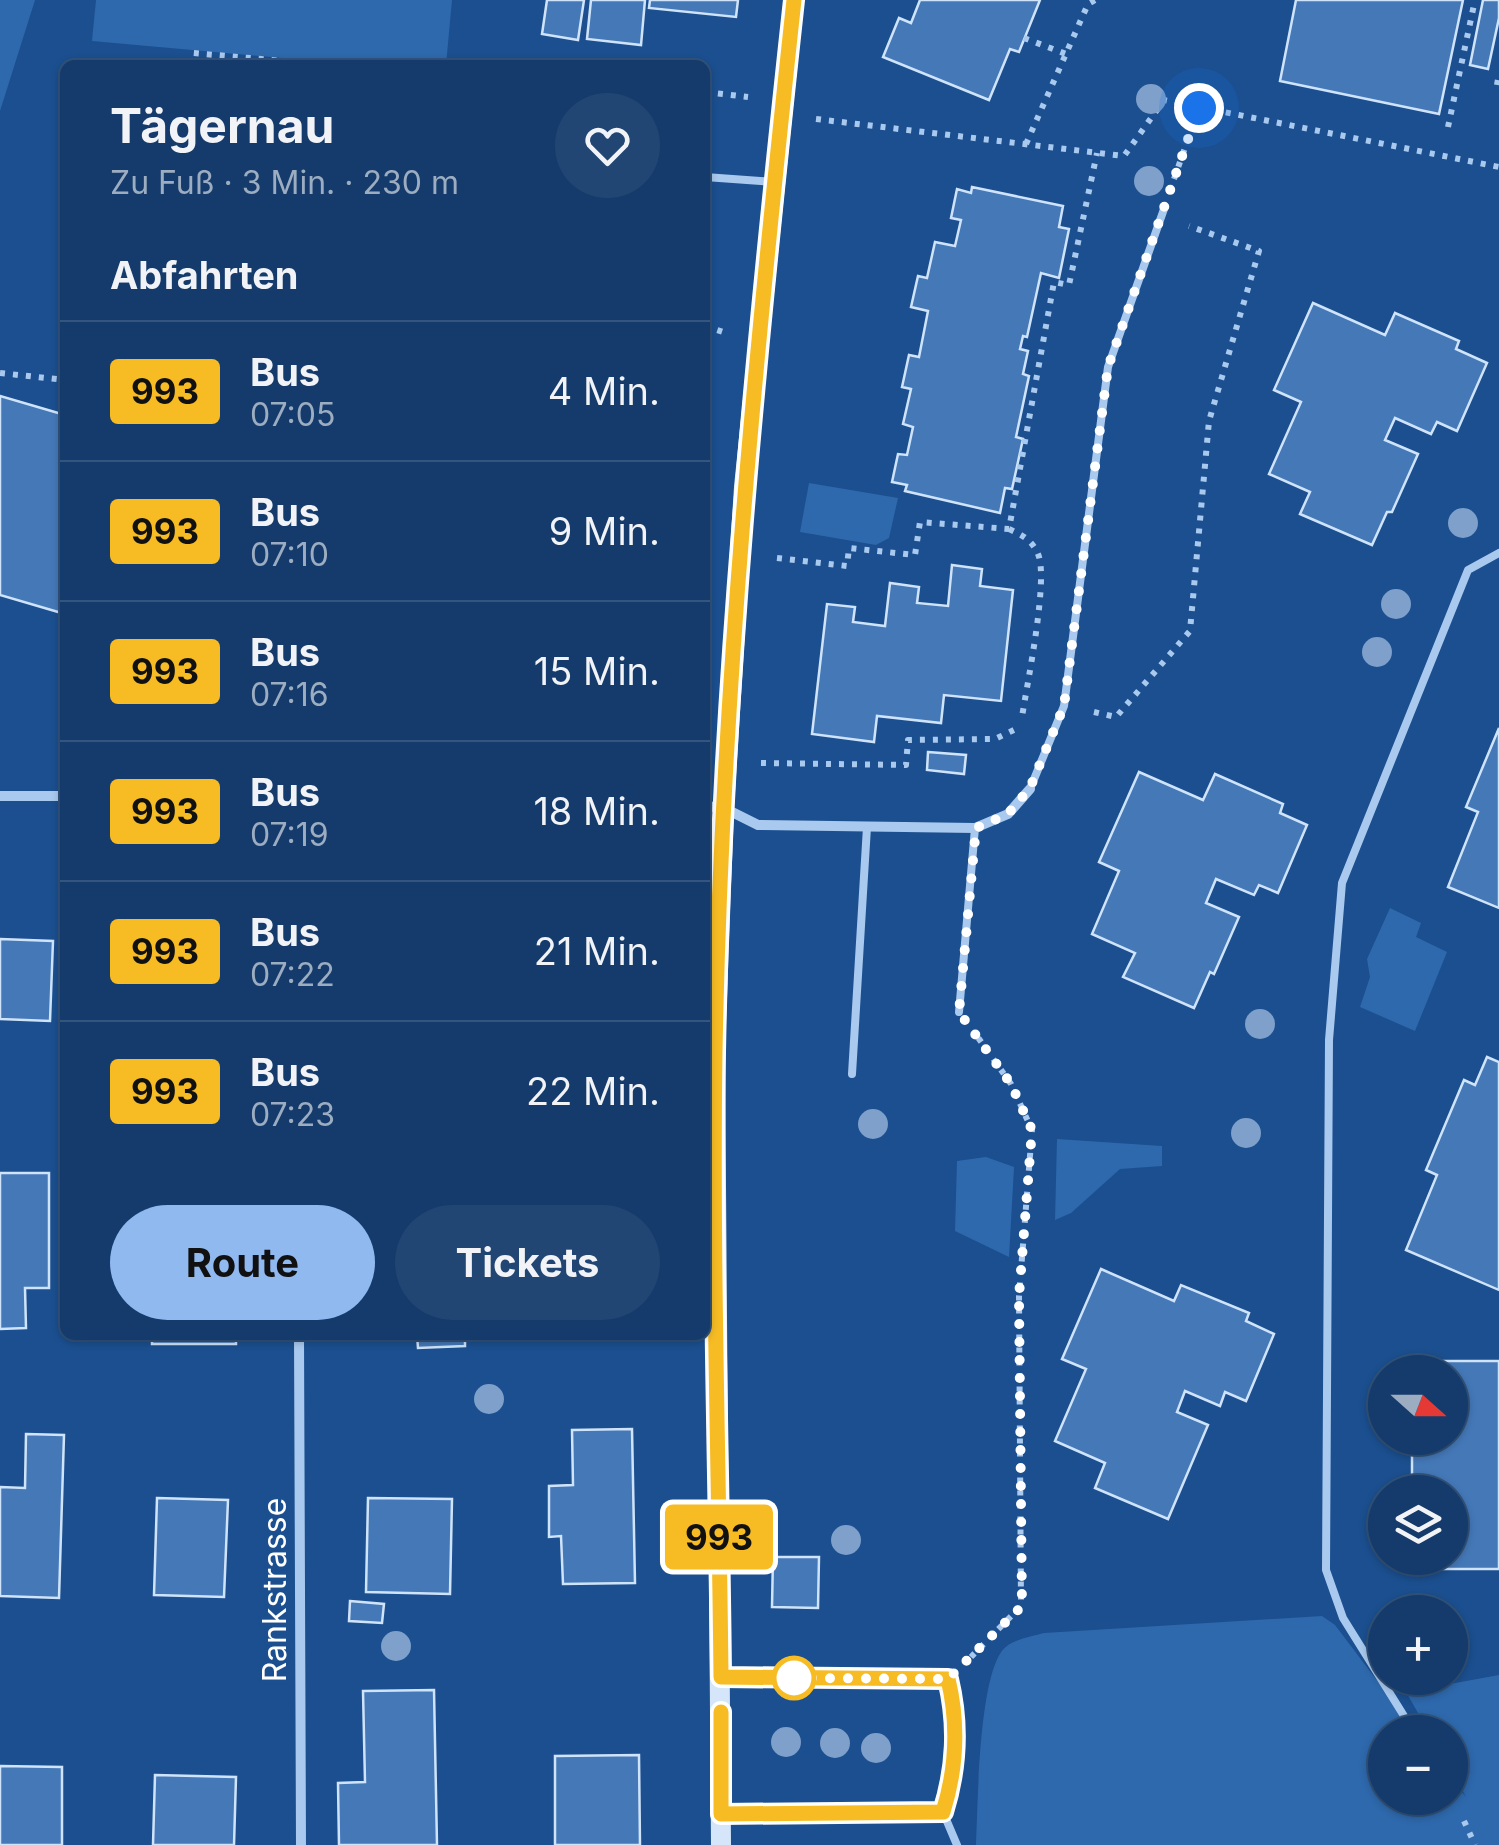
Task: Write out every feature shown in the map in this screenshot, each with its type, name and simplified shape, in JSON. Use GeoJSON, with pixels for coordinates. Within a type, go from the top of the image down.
{"type":"FeatureCollection","features":[{"type":"Feature","properties":{"kind":"street"},"geometry":{"type":"LineString","coordinates":[[721,1845],[715,807],[794,0]]}},
{"type":"Feature","properties":{"kind":"street"},"geometry":{"type":"LineString","coordinates":[[715,807],[758,825],[976,828],[1008,814],[1030,788]]}},
{"type":"Feature","properties":{"kind":"street"},"geometry":{"type":"LineString","coordinates":[[0,796],[60,796]]}},
{"type":"Feature","properties":{"kind":"street","name":"Rankstrasse"},"geometry":{"type":"LineString","coordinates":[[299,1340],[301,1845]]}},
{"type":"Feature","properties":{"kind":"lane"},"geometry":{"type":"LineString","coordinates":[[710,177],[774,182]]}},
{"type":"Feature","properties":{"kind":"lane"},"geometry":{"type":"LineString","coordinates":[[1030,788],[1064,706],[1108,367],[1163,213]]}},
{"type":"Feature","properties":{"kind":"lane"},"geometry":{"type":"LineString","coordinates":[[1403,1715],[1343,1618],[1326,1570],[1329,1040],[1342,883],[1468,570],[1499,553]]}},
{"type":"Feature","properties":{"kind":"lane"},"geometry":{"type":"LineString","coordinates":[[852,1074],[867,827]]}},
{"type":"Feature","properties":{"kind":"lane"},"geometry":{"type":"LineString","coordinates":[[959,1012],[976,828]]}},
{"type":"Feature","properties":{"kind":"lane"},"geometry":{"type":"LineString","coordinates":[[721,1677],[948,1679],[956,1713],[954,1777],[943,1812],[957,1845]]}},
{"type":"Feature","properties":{"kind":"lane"},"geometry":{"type":"LineString","coordinates":[[721,1814],[943,1812]]}},
{"type":"Feature","properties":{"kind":"path"},"geometry":{"type":"LineString","coordinates":[[1026,144],[1088,4],[1095,0]]}},
{"type":"Feature","properties":{"kind":"path"},"geometry":{"type":"LineString","coordinates":[[1448,127],[1474,0]]}},
{"type":"Feature","properties":{"kind":"path"},"geometry":{"type":"LineString","coordinates":[[1024,38],[1066,54]]}},
{"type":"Feature","properties":{"kind":"path"},"geometry":{"type":"LineString","coordinates":[[191,60],[192,53],[272,60]]}},
{"type":"Feature","properties":{"kind":"path"},"geometry":{"type":"LineString","coordinates":[[1497,85],[1499,73]]}},
{"type":"Feature","properties":{"kind":"path"},"geometry":{"type":"LineString","coordinates":[[781,115],[1124,156],[1164,100],[1499,168]]}},
{"type":"Feature","properties":{"kind":"path"},"geometry":{"type":"LineString","coordinates":[[1064,706],[1116,717],[1190,631],[1209,421],[1259,251],[1163,213],[1199,108]]}},
{"type":"Feature","properties":{"kind":"path"},"geometry":{"type":"LineString","coordinates":[[1009,529],[1054,282],[1068,284],[1097,152]]}},
{"type":"Feature","properties":{"kind":"path"},"geometry":{"type":"LineString","coordinates":[[0,372],[60,379]]}},
{"type":"Feature","properties":{"kind":"path"},"geometry":{"type":"LineString","coordinates":[[759,762],[906,765],[908,740],[996,738],[1019,728],[1041,582],[1040,556],[1027,538],[1009,529],[920,522],[914,555],[849,548],[847,566],[771,558]]}},
{"type":"Feature","properties":{"kind":"path"},"geometry":{"type":"LineString","coordinates":[[948,1679],[1022,1606],[1019,1296],[1032,1130],[1011,1084],[959,1012]]}},
{"type":"Feature","properties":{"kind":"shaded area"},"geometry":{"type":"Polygon","coordinates":[[[0,0],[35,0],[0,111],[0,0]]]}},
{"type":"Feature","properties":{"kind":"shaded area"},"geometry":{"type":"Polygon","coordinates":[[[96,0],[452,0],[446,60],[303,60],[92,41],[96,0]]]}},
{"type":"Feature","properties":{"kind":"shaded area"},"geometry":{"type":"Polygon","coordinates":[[[809,483],[898,498],[889,538],[876,545],[800,532],[809,483]]]}},
{"type":"Feature","properties":{"kind":"shaded area"},"geometry":{"type":"Polygon","coordinates":[[[1390,908],[1421,923],[1416,937],[1447,952],[1415,1031],[1360,1007],[1370,977],[1367,959],[1390,908]]]}},
{"type":"Feature","properties":{"kind":"shaded area"},"geometry":{"type":"Polygon","coordinates":[[[1057,1139],[1162,1146],[1162,1166],[1120,1169],[1071,1213],[1055,1220],[1057,1139]]]}},
{"type":"Feature","properties":{"kind":"shaded area"},"geometry":{"type":"Polygon","coordinates":[[[986,1157],[1014,1167],[1009,1257],[955,1231],[957,1161],[986,1157]]]}},
{"type":"Feature","properties":{"kind":"shaded area"},"geometry":{"type":"Polygon","coordinates":[[[1322,1616],[1335,1625],[1368,1669],[1368,1695],[1388,1695],[1403,1715],[1368,1715],[1368,1815],[1468,1815],[1468,1715],[1419,1715],[1408,1695],[1468,1695],[1468,1681],[1499,1675],[1499,1845],[976,1845],[979,1771],[990,1680],[997,1659],[1007,1646],[1044,1633],[1322,1616]]]}},
{"type":"Feature","properties":{"kind":"building"},"geometry":{"type":"Polygon","coordinates":[[[547,0],[584,0],[578,40],[542,34],[547,0]]]}},
{"type":"Feature","properties":{"kind":"building"},"geometry":{"type":"Polygon","coordinates":[[[591,0],[645,0],[641,45],[587,39],[591,0]]]}},
{"type":"Feature","properties":{"kind":"building"},"geometry":{"type":"Polygon","coordinates":[[[650,0],[738,0],[736,17],[649,8],[650,0]]]}},
{"type":"Feature","properties":{"kind":"building"},"geometry":{"type":"Polygon","coordinates":[[[920,0],[1040,0],[1019,52],[1010,49],[989,100],[883,57],[899,18],[911,23],[920,0]]]}},
{"type":"Feature","properties":{"kind":"building"},"geometry":{"type":"Polygon","coordinates":[[[1296,0],[1463,0],[1439,114],[1280,81],[1296,0]]]}},
{"type":"Feature","properties":{"kind":"building"},"geometry":{"type":"Polygon","coordinates":[[[1483,0],[1499,0],[1488,69],[1470,65],[1483,0]]]}},
{"type":"Feature","properties":{"kind":"building"},"geometry":{"type":"Polygon","coordinates":[[[972,187],[1063,206],[1059,227],[1069,229],[1059,278],[1041,273],[1027,337],[1023,336],[1020,349],[1028,351],[1023,374],[1029,376],[1016,437],[1023,439],[1012,489],[1005,488],[1000,513],[905,491],[907,485],[892,482],[898,454],[907,455],[913,427],[903,424],[911,389],[902,387],[909,355],[919,357],[928,311],[911,307],[918,276],[927,278],[935,242],[955,246],[961,220],[951,218],[957,189],[971,193],[972,187]]]}},
{"type":"Feature","properties":{"kind":"building"},"geometry":{"type":"Polygon","coordinates":[[[1313,303],[1385,335],[1395,313],[1459,341],[1456,349],[1487,363],[1457,431],[1437,422],[1431,434],[1395,418],[1385,440],[1418,454],[1372,545],[1300,514],[1310,492],[1269,474],[1301,402],[1274,390],[1313,303]]]}},
{"type":"Feature","properties":{"kind":"building"},"geometry":{"type":"Polygon","coordinates":[[[0,396],[60,414],[60,613],[0,595],[0,396]]]}},
{"type":"Feature","properties":{"kind":"building"},"geometry":{"type":"Polygon","coordinates":[[[952,565],[982,569],[980,586],[1013,590],[1001,701],[944,695],[941,723],[877,716],[874,742],[812,734],[827,604],[855,607],[853,622],[885,626],[890,583],[919,587],[917,603],[948,606],[952,565]]]}},
{"type":"Feature","properties":{"kind":"building"},"geometry":{"type":"Polygon","coordinates":[[[1499,728],[1499,908],[1448,887],[1478,812],[1466,807],[1499,728]]]}},
{"type":"Feature","properties":{"kind":"building"},"geometry":{"type":"Polygon","coordinates":[[[928,752],[966,755],[964,774],[927,770],[928,752]]]}},
{"type":"Feature","properties":{"kind":"building"},"geometry":{"type":"Polygon","coordinates":[[[1139,772],[1203,800],[1215,774],[1283,804],[1280,813],[1307,825],[1278,893],[1259,885],[1254,895],[1216,879],[1206,903],[1239,917],[1194,1008],[1123,977],[1135,953],[1092,934],[1119,871],[1099,862],[1139,772]]]}},
{"type":"Feature","properties":{"kind":"building"},"geometry":{"type":"Polygon","coordinates":[[[0,939],[53,941],[50,1021],[0,1019],[0,939]]]}},
{"type":"Feature","properties":{"kind":"building"},"geometry":{"type":"Polygon","coordinates":[[[1487,1057],[1499,1062],[1499,1290],[1406,1250],[1437,1175],[1426,1170],[1464,1080],[1475,1085],[1487,1057]]]}},
{"type":"Feature","properties":{"kind":"building"},"geometry":{"type":"Polygon","coordinates":[[[0,1173],[49,1173],[49,1288],[25,1288],[26,1328],[0,1329],[0,1173]]]}},
{"type":"Feature","properties":{"kind":"building"},"geometry":{"type":"Polygon","coordinates":[[[1101,1269],[1174,1301],[1181,1285],[1249,1313],[1246,1321],[1274,1334],[1246,1401],[1225,1392],[1220,1406],[1185,1391],[1177,1412],[1208,1425],[1168,1519],[1095,1488],[1105,1463],[1055,1441],[1086,1369],[1062,1359],[1101,1269]]]}},
{"type":"Feature","properties":{"kind":"building"},"geometry":{"type":"Polygon","coordinates":[[[152,1340],[236,1340],[236,1344],[152,1344],[152,1340]]]}},
{"type":"Feature","properties":{"kind":"building"},"geometry":{"type":"Polygon","coordinates":[[[417,1340],[465,1340],[465,1346],[418,1348],[417,1340]]]}},
{"type":"Feature","properties":{"kind":"building"},"geometry":{"type":"Polygon","coordinates":[[[1468,1361],[1499,1361],[1499,1569],[1468,1569],[1468,1475],[1412,1475],[1412,1455],[1468,1455],[1468,1361]]]}},
{"type":"Feature","properties":{"kind":"building"},"geometry":{"type":"Polygon","coordinates":[[[632,1429],[635,1583],[563,1584],[561,1536],[549,1537],[549,1486],[573,1485],[572,1430],[632,1429]]]}},
{"type":"Feature","properties":{"kind":"building"},"geometry":{"type":"Polygon","coordinates":[[[26,1434],[64,1435],[59,1598],[0,1596],[0,1487],[25,1488],[26,1434]]]}},
{"type":"Feature","properties":{"kind":"building"},"geometry":{"type":"Polygon","coordinates":[[[157,1498],[228,1500],[224,1597],[154,1595],[157,1498]]]}},
{"type":"Feature","properties":{"kind":"building"},"geometry":{"type":"Polygon","coordinates":[[[368,1498],[452,1499],[450,1594],[366,1592],[368,1498]]]}},
{"type":"Feature","properties":{"kind":"building"},"geometry":{"type":"Polygon","coordinates":[[[773,1557],[819,1557],[818,1608],[772,1607],[773,1557]]]}},
{"type":"Feature","properties":{"kind":"building"},"geometry":{"type":"Polygon","coordinates":[[[350,1601],[384,1604],[382,1623],[349,1621],[350,1601]]]}},
{"type":"Feature","properties":{"kind":"building"},"geometry":{"type":"Polygon","coordinates":[[[434,1690],[437,1845],[339,1845],[338,1783],[365,1782],[363,1691],[434,1690]]]}},
{"type":"Feature","properties":{"kind":"building"},"geometry":{"type":"Polygon","coordinates":[[[639,1755],[640,1845],[555,1845],[555,1756],[639,1755]]]}},
{"type":"Feature","properties":{"kind":"building"},"geometry":{"type":"Polygon","coordinates":[[[0,1766],[62,1767],[62,1845],[0,1845],[0,1766]]]}},
{"type":"Feature","properties":{"kind":"building"},"geometry":{"type":"Polygon","coordinates":[[[155,1775],[236,1777],[234,1845],[153,1845],[155,1775]]]}},
{"type":"Feature","properties":{"kind":"bus line","name":"993"},"geometry":{"type":"LineString","coordinates":[[721,1712],[721,1814],[943,1812],[954,1777],[956,1713],[948,1679],[721,1677],[715,1052],[724,808],[744,487],[794,0]]}},
{"type":"Feature","properties":{"kind":"route"},"geometry":{"type":"LineString","coordinates":[[794,1678],[948,1679],[1022,1606],[1019,1296],[1032,1130],[1011,1084],[959,1012],[976,828],[1008,814],[1030,788],[1064,706],[1108,367],[1199,108]]}}]}
